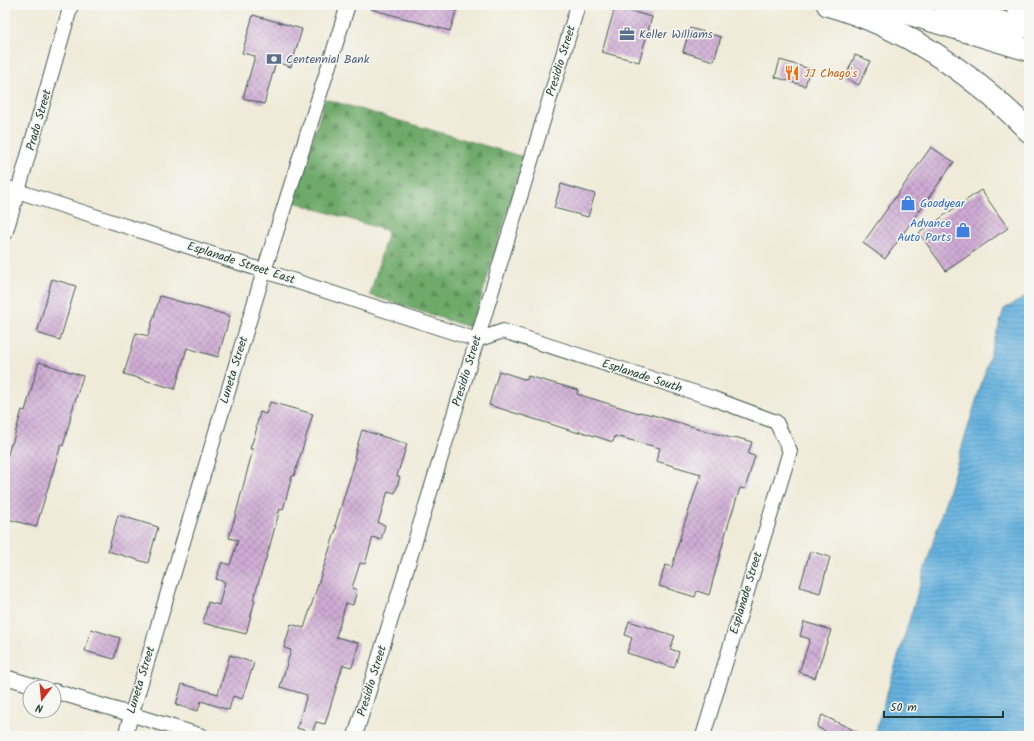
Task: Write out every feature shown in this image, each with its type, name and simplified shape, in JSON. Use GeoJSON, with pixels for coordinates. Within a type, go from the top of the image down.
{"type":"FeatureCollection","features":[{"type":"Feature","properties":{"kind":"highway"},"geometry":{"type":"LineString","coordinates":[[828,5],[876,22],[914,40],[930,50],[994,98],[1029,131]]}},
{"type":"Feature","properties":{"kind":"highway"},"geometry":{"type":"LineString","coordinates":[[880,5],[1029,50]]}},
{"type":"Feature","properties":{"kind":"highway"},"geometry":{"type":"LineString","coordinates":[[945,5],[1007,24],[1029,26]]}},
{"type":"Feature","properties":{"kind":"highway"},"geometry":{"type":"LineString","coordinates":[[1016,5],[1029,9]]}},
{"type":"Feature","properties":{"kind":"street","name":"Prado Street"},"geometry":{"type":"LineString","coordinates":[[5,234],[12,189],[71,5]]}},
{"type":"Feature","properties":{"kind":"street","name":"Luneta Street"},"geometry":{"type":"LineString","coordinates":[[125,736],[264,271],[348,5]]}},
{"type":"Feature","properties":{"kind":"street","name":"Presidio Street"},"geometry":{"type":"LineString","coordinates":[[355,736],[578,5]]}},
{"type":"Feature","properties":{"kind":"street","name":"Esplanade Street East"},"geometry":{"type":"LineString","coordinates":[[12,189],[477,340]]}},
{"type":"Feature","properties":{"kind":"street","name":"Esplanade South"},"geometry":{"type":"LineString","coordinates":[[477,340],[503,331],[712,398],[776,422],[790,451]]}},
{"type":"Feature","properties":{"kind":"street","name":"Esplanade Street"},"geometry":{"type":"LineString","coordinates":[[703,736],[790,451]]}},
{"type":"Feature","properties":{"kind":"street"},"geometry":{"type":"LineString","coordinates":[[5,677],[22,682]]}},
{"type":"Feature","properties":{"kind":"street"},"geometry":{"type":"LineString","coordinates":[[62,694],[202,736]]}},
{"type":"Feature","properties":{"kind":"green space"},"geometry":{"type":"Polygon","coordinates":[[[325,99],[524,157],[472,328],[370,295],[388,231],[294,202],[325,99]]]}},
{"type":"Feature","properties":{"kind":"water"},"geometry":{"type":"Polygon","coordinates":[[[1029,295],[1029,736],[874,736],[1004,309],[1029,295]]]}},
{"type":"Feature","properties":{"kind":"building"},"geometry":{"type":"Polygon","coordinates":[[[371,5],[458,5],[450,31],[371,9],[371,5]]]}},
{"type":"Feature","properties":{"kind":"building","name":"Keller Williams"},"geometry":{"type":"Polygon","coordinates":[[[615,7],[652,17],[639,62],[602,52],[615,7]]]}},
{"type":"Feature","properties":{"kind":"building","name":"Centennial Bank"},"geometry":{"type":"Polygon","coordinates":[[[253,15],[302,29],[291,67],[276,62],[264,104],[243,98],[255,56],[242,53],[253,15]]]}},
{"type":"Feature","properties":{"kind":"building"},"geometry":{"type":"Polygon","coordinates":[[[690,28],[721,37],[714,61],[683,52],[690,28]]]}},
{"type":"Feature","properties":{"kind":"building"},"geometry":{"type":"Polygon","coordinates":[[[855,55],[870,61],[859,85],[845,78],[855,55]]]}},
{"type":"Feature","properties":{"kind":"building","name":"JJ Chago's"},"geometry":{"type":"Polygon","coordinates":[[[780,60],[810,69],[805,86],[775,77],[780,60]]]}},
{"type":"Feature","properties":{"kind":"building","name":"Goodyear"},"geometry":{"type":"Polygon","coordinates":[[[931,147],[954,162],[885,259],[863,243],[931,147]]]}},
{"type":"Feature","properties":{"kind":"building"},"geometry":{"type":"Polygon","coordinates":[[[561,184],[595,194],[588,217],[554,208],[561,184]]]}},
{"type":"Feature","properties":{"kind":"building","name":"Advance Auto Parts"},"geometry":{"type":"Polygon","coordinates":[[[981,190],[1008,228],[946,271],[919,233],[981,190]]]}},
{"type":"Feature","properties":{"kind":"building"},"geometry":{"type":"Polygon","coordinates":[[[52,279],[76,286],[60,340],[37,333],[52,279]]]}},
{"type":"Feature","properties":{"kind":"building"},"geometry":{"type":"Polygon","coordinates":[[[160,296],[230,316],[218,357],[187,348],[175,389],[124,374],[136,333],[148,336],[160,296]]]}},
{"type":"Feature","properties":{"kind":"building"},"geometry":{"type":"Polygon","coordinates":[[[39,362],[83,376],[70,417],[63,446],[61,445],[36,527],[5,518],[5,464],[22,410],[25,411],[39,362]]]}},
{"type":"Feature","properties":{"kind":"building"},"geometry":{"type":"Polygon","coordinates":[[[499,371],[527,380],[528,376],[578,390],[577,394],[639,413],[653,415],[734,439],[735,437],[752,442],[748,454],[755,456],[745,489],[740,488],[726,532],[709,595],[697,591],[695,597],[659,586],[665,565],[672,567],[701,474],[656,461],[660,448],[615,436],[613,442],[489,405],[499,371]]]}},
{"type":"Feature","properties":{"kind":"building"},"geometry":{"type":"Polygon","coordinates":[[[270,402],[313,414],[294,476],[292,476],[283,510],[280,509],[253,600],[255,600],[246,634],[203,623],[208,602],[219,605],[225,582],[216,579],[222,562],[230,565],[238,540],[229,538],[253,449],[250,449],[257,428],[260,412],[266,414],[270,402]]]}},
{"type":"Feature","properties":{"kind":"building"},"geometry":{"type":"Polygon","coordinates":[[[362,430],[407,444],[397,476],[400,477],[395,493],[388,491],[378,523],[385,525],[381,540],[373,537],[365,564],[360,563],[352,588],[357,590],[353,605],[346,603],[336,637],[359,643],[352,667],[343,665],[325,724],[316,722],[312,733],[297,728],[307,695],[280,687],[291,650],[284,648],[291,624],[304,628],[337,526],[335,526],[356,458],[354,457],[362,430]]]}},
{"type":"Feature","properties":{"kind":"building"},"geometry":{"type":"Polygon","coordinates":[[[118,515],[158,527],[148,563],[108,551],[118,515]]]}},
{"type":"Feature","properties":{"kind":"building"},"geometry":{"type":"Polygon","coordinates":[[[810,551],[830,557],[820,593],[800,587],[810,551]]]}},
{"type":"Feature","properties":{"kind":"building"},"geometry":{"type":"Polygon","coordinates":[[[629,621],[675,636],[670,649],[679,652],[674,668],[627,653],[632,638],[625,635],[629,621]]]}},
{"type":"Feature","properties":{"kind":"building"},"geometry":{"type":"Polygon","coordinates":[[[804,622],[831,630],[815,678],[799,672],[810,639],[800,636],[804,622]]]}},
{"type":"Feature","properties":{"kind":"building"},"geometry":{"type":"Polygon","coordinates":[[[91,629],[120,638],[114,659],[85,651],[91,629]]]}},
{"type":"Feature","properties":{"kind":"building"},"geometry":{"type":"Polygon","coordinates":[[[230,655],[254,663],[242,699],[233,696],[229,710],[201,701],[198,711],[176,705],[182,684],[218,694],[230,655]]]}},
{"type":"Feature","properties":{"kind":"building"},"geometry":{"type":"Polygon","coordinates":[[[822,715],[866,736],[827,736],[828,733],[817,727],[822,715]]]}},
{"type":"Feature","properties":{"kind":"place","name":"Keller Williams"},"geometry":{"type":"Point","coordinates":[627,34]}},
{"type":"Feature","properties":{"kind":"place","name":"Centennial Bank"},"geometry":{"type":"Point","coordinates":[274,59]}},
{"type":"Feature","properties":{"kind":"place","name":"JJ Chago's"},"geometry":{"type":"Point","coordinates":[792,73]}},
{"type":"Feature","properties":{"kind":"place","name":"Goodyear"},"geometry":{"type":"Point","coordinates":[908,203]}},
{"type":"Feature","properties":{"kind":"place","name":"Advance Auto Parts"},"geometry":{"type":"Point","coordinates":[963,230]}}]}
